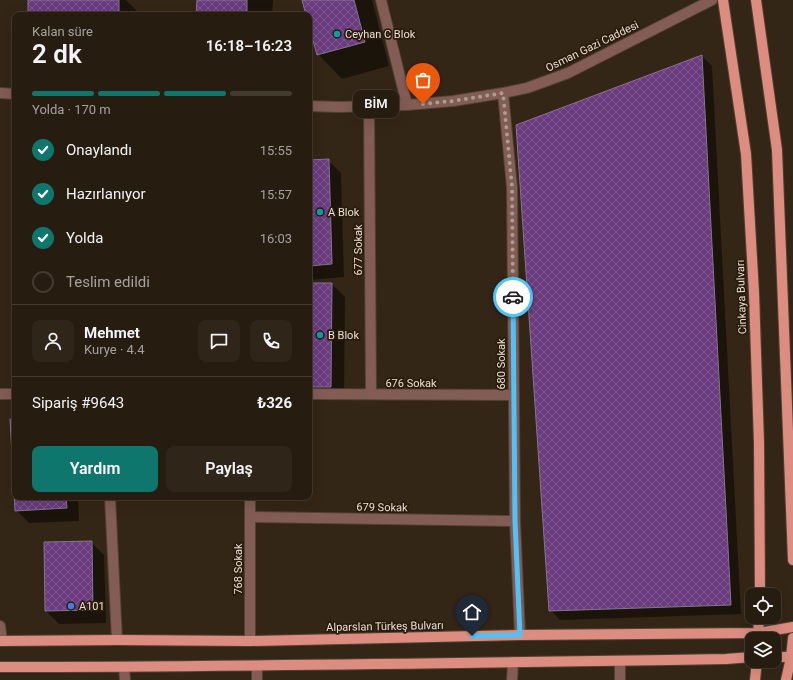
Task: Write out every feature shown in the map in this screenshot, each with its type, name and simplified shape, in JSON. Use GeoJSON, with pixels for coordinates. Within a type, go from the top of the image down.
{"type":"FeatureCollection","features":[{"type":"Feature","properties":{"kind":"main road","name":"Cinkaya Bulvarı"},"geometry":{"type":"LineString","coordinates":[[724,0],[746,154],[754,293],[758,427],[760,588]]}},
{"type":"Feature","properties":{"kind":"main road"},"geometry":{"type":"LineString","coordinates":[[756,0],[774,128],[778,168],[793,560]]}},
{"type":"Feature","properties":{"kind":"main road","name":"Alparslan Türkeş Bulvarı"},"geometry":{"type":"LineString","coordinates":[[774,632],[793,627]]}},
{"type":"Feature","properties":{"kind":"main road","name":"Alparslan Türkeş Bulvarı"},"geometry":{"type":"LineString","coordinates":[[1,641],[250,640],[520,635],[745,636]]}},
{"type":"Feature","properties":{"kind":"main road"},"geometry":{"type":"LineString","coordinates":[[786,680],[792,657],[793,638]]}},
{"type":"Feature","properties":{"kind":"main road"},"geometry":{"type":"LineString","coordinates":[[781,656],[792,657]]}},
{"type":"Feature","properties":{"kind":"main road"},"geometry":{"type":"LineString","coordinates":[[0,667],[257,666],[620,661],[745,658]]}},
{"type":"Feature","properties":{"kind":"main road"},"geometry":{"type":"LineString","coordinates":[[755,680],[756,668]]}},
{"type":"Feature","properties":{"kind":"street"},"geometry":{"type":"LineString","coordinates":[[381,0],[407,105]]}},
{"type":"Feature","properties":{"kind":"street","name":"Osman Gazi Caddesi"},"geometry":{"type":"LineString","coordinates":[[312,106],[339,107],[407,105],[453,101],[527,88],[568,73],[712,0]]}},
{"type":"Feature","properties":{"kind":"street","name":"680 Sokak"},"geometry":{"type":"LineString","coordinates":[[503,93],[512,187],[515,521],[520,635]]}},
{"type":"Feature","properties":{"kind":"street"},"geometry":{"type":"LineString","coordinates":[[0,94],[12,94]]}},
{"type":"Feature","properties":{"kind":"street","name":"677 Sokak"},"geometry":{"type":"LineString","coordinates":[[369,106],[371,394]]}},
{"type":"Feature","properties":{"kind":"street"},"geometry":{"type":"LineString","coordinates":[[0,394],[12,394]]}},
{"type":"Feature","properties":{"kind":"street","name":"676 Sokak"},"geometry":{"type":"LineString","coordinates":[[312,394],[514,395]]}},
{"type":"Feature","properties":{"kind":"street"},"geometry":{"type":"LineString","coordinates":[[110,500],[117,640]]}},
{"type":"Feature","properties":{"kind":"street","name":"768 Sokak"},"geometry":{"type":"LineString","coordinates":[[250,500],[250,640]]}},
{"type":"Feature","properties":{"kind":"street","name":"679 Sokak"},"geometry":{"type":"LineString","coordinates":[[250,517],[515,521]]}},
{"type":"Feature","properties":{"kind":"street"},"geometry":{"type":"LineString","coordinates":[[0,626],[1,641]]}},
{"type":"Feature","properties":{"kind":"street"},"geometry":{"type":"LineString","coordinates":[[620,661],[620,680]]}},
{"type":"Feature","properties":{"kind":"street"},"geometry":{"type":"LineString","coordinates":[[512,680],[513,662]]}},
{"type":"Feature","properties":{"kind":"street"},"geometry":{"type":"LineString","coordinates":[[257,666],[257,680]]}},
{"type":"Feature","properties":{"kind":"street"},"geometry":{"type":"LineString","coordinates":[[124,667],[125,680]]}},
{"type":"Feature","properties":{"kind":"building"},"geometry":{"type":"Polygon","coordinates":[[[28,0],[119,0],[119,12],[28,12],[28,0]]]}},
{"type":"Feature","properties":{"kind":"building"},"geometry":{"type":"Polygon","coordinates":[[[197,0],[247,0],[247,12],[196,12],[197,0]]]}},
{"type":"Feature","properties":{"kind":"building","name":"Ceyhan C Blok"},"geometry":{"type":"Polygon","coordinates":[[[302,0],[354,0],[365,42],[317,55],[312,37],[312,12],[305,12],[302,0]]]}},
{"type":"Feature","properties":{"kind":"building"},"geometry":{"type":"Polygon","coordinates":[[[702,55],[731,605],[549,611],[516,125],[702,55]]]}},
{"type":"Feature","properties":{"kind":"building","name":"A Blok"},"geometry":{"type":"Polygon","coordinates":[[[329,159],[332,264],[312,266],[312,160],[329,159]]]}},
{"type":"Feature","properties":{"kind":"building","name":"B Blok"},"geometry":{"type":"Polygon","coordinates":[[[312,283],[332,283],[331,387],[312,387],[312,283]]]}},
{"type":"Feature","properties":{"kind":"building"},"geometry":{"type":"Polygon","coordinates":[[[10,419],[12,419],[12,456],[10,419]]]}},
{"type":"Feature","properties":{"kind":"building"},"geometry":{"type":"Polygon","coordinates":[[[14,500],[66,500],[67,508],[15,511],[14,500]]]}},
{"type":"Feature","properties":{"kind":"building"},"geometry":{"type":"Polygon","coordinates":[[[92,541],[93,610],[45,611],[44,542],[92,541]]]}},
{"type":"Feature","properties":{"kind":"way so far"},"geometry":{"type":"LineString","coordinates":[[423,104],[503,93],[512,187],[513,297]]}},
{"type":"Feature","properties":{"kind":"place","name":"Ceyhan C Blok"},"geometry":{"type":"Point","coordinates":[337,34]}},
{"type":"Feature","properties":{"kind":"place","name":"BİM"},"geometry":{"type":"Point","coordinates":[423,104]}},
{"type":"Feature","properties":{"kind":"place","name":"A Blok"},"geometry":{"type":"Point","coordinates":[320,212]}},
{"type":"Feature","properties":{"kind":"place","name":"B Blok"},"geometry":{"type":"Point","coordinates":[320,335]}},
{"type":"Feature","properties":{"kind":"place","name":"A101"},"geometry":{"type":"Point","coordinates":[71,606]}},
{"type":"Feature","properties":{"kind":"route"},"geometry":{"type":"LineString","coordinates":[[472,636],[520,635],[515,521],[513,297]]}}]}
